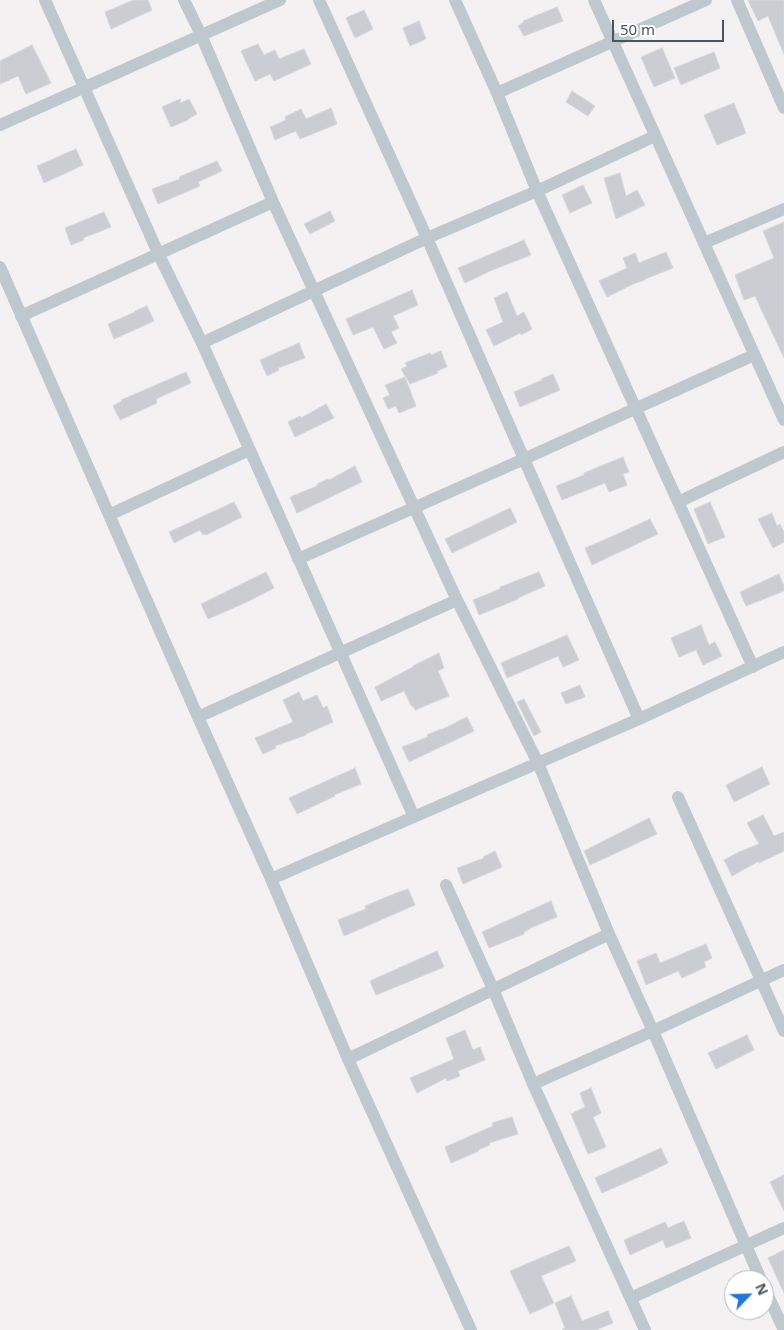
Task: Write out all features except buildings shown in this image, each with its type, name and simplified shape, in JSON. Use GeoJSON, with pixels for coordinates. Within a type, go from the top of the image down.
{"type":"FeatureCollection","features":[{"type":"Feature","properties":{"kind":"street"},"geometry":{"type":"LineString","coordinates":[[45,0],[159,254],[202,343],[414,816]]}},
{"type":"Feature","properties":{"kind":"street"},"geometry":{"type":"LineString","coordinates":[[184,0],[273,202],[457,600],[538,763],[609,934],[757,1270]]}},
{"type":"Feature","properties":{"kind":"street"},"geometry":{"type":"LineString","coordinates":[[0,125],[280,0]]}},
{"type":"Feature","properties":{"kind":"street"},"geometry":{"type":"LineString","coordinates":[[319,0],[427,238],[639,719]]}},
{"type":"Feature","properties":{"kind":"street"},"geometry":{"type":"LineString","coordinates":[[455,0],[634,408],[752,667]]}},
{"type":"Feature","properties":{"kind":"street"},"geometry":{"type":"LineString","coordinates":[[594,0],[784,420]]}},
{"type":"Feature","properties":{"kind":"street"},"geometry":{"type":"LineString","coordinates":[[497,93],[706,0]]}},
{"type":"Feature","properties":{"kind":"street"},"geometry":{"type":"LineString","coordinates":[[737,0],[784,108]]}},
{"type":"Feature","properties":{"kind":"street"},"geometry":{"type":"LineString","coordinates":[[202,343],[427,238],[655,136]]}},
{"type":"Feature","properties":{"kind":"street"},"geometry":{"type":"LineString","coordinates":[[21,316],[273,202]]}},
{"type":"Feature","properties":{"kind":"street"},"geometry":{"type":"LineString","coordinates":[[704,243],[784,208]]}},
{"type":"Feature","properties":{"kind":"street"},"geometry":{"type":"LineString","coordinates":[[0,267],[271,879],[348,1059],[471,1330]]}},
{"type":"Feature","properties":{"kind":"street"},"geometry":{"type":"LineString","coordinates":[[298,559],[754,355]]}},
{"type":"Feature","properties":{"kind":"street"},"geometry":{"type":"LineString","coordinates":[[109,515],[249,450]]}},
{"type":"Feature","properties":{"kind":"street"},"geometry":{"type":"LineString","coordinates":[[678,502],[784,452]]}},
{"type":"Feature","properties":{"kind":"street"},"geometry":{"type":"LineString","coordinates":[[198,717],[457,600]]}},
{"type":"Feature","properties":{"kind":"street"},"geometry":{"type":"LineString","coordinates":[[271,879],[639,719],[784,652]]}},
{"type":"Feature","properties":{"kind":"street"},"geometry":{"type":"LineString","coordinates":[[678,797],[784,1031]]}},
{"type":"Feature","properties":{"kind":"street"},"geometry":{"type":"LineString","coordinates":[[446,885],[533,1084],[645,1330]]}},
{"type":"Feature","properties":{"kind":"street"},"geometry":{"type":"LineString","coordinates":[[348,1059],[609,934]]}},
{"type":"Feature","properties":{"kind":"street"},"geometry":{"type":"LineString","coordinates":[[533,1084],[784,970]]}},
{"type":"Feature","properties":{"kind":"street"},"geometry":{"type":"LineString","coordinates":[[631,1298],[784,1228]]}},
{"type":"Feature","properties":{"kind":"street"},"geometry":{"type":"LineString","coordinates":[[774,1308],[784,1330]]}}]}
